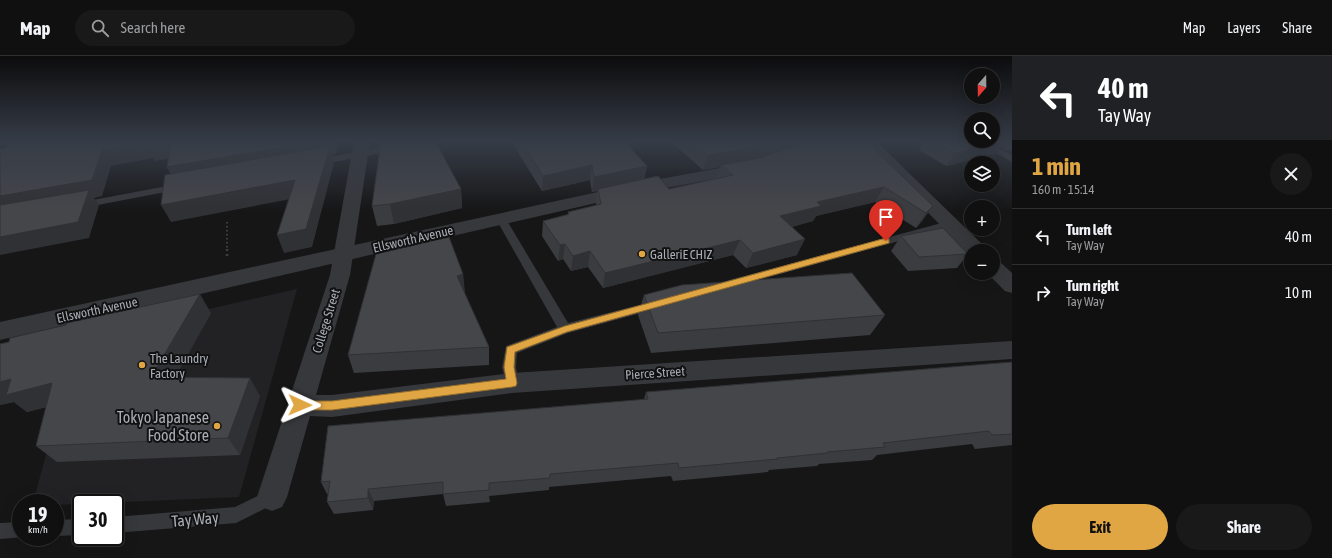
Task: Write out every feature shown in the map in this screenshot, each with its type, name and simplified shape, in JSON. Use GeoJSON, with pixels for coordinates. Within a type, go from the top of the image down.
{"type":"FeatureCollection","features":[{"type":"Feature","properties":{"kind":"street","name":"College Street"},"geometry":{"type":"LineString","coordinates":[[272,497],[340,275],[358,164]]}},
{"type":"Feature","properties":{"kind":"street","name":"Ellsworth Avenue"},"geometry":{"type":"LineString","coordinates":[[0,331],[644,187],[754,167],[760,164]]}},
{"type":"Feature","properties":{"kind":"street"},"geometry":{"type":"LineString","coordinates":[[890,164],[969,244]]}},
{"type":"Feature","properties":{"kind":"street"},"geometry":{"type":"LineString","coordinates":[[1000,274],[1012,286]]}},
{"type":"Feature","properties":{"kind":"street","name":"Pierce Street"},"geometry":{"type":"LineString","coordinates":[[300,405],[332,406],[512,383],[1012,350]]}},
{"type":"Feature","properties":{"kind":"lane"},"geometry":{"type":"LineString","coordinates":[[70,207],[186,186]]}},
{"type":"Feature","properties":{"kind":"lane"},"geometry":{"type":"LineString","coordinates":[[501,219],[565,329]]}},
{"type":"Feature","properties":{"kind":"lane"},"geometry":{"type":"LineString","coordinates":[[718,287],[949,224]]}},
{"type":"Feature","properties":{"kind":"lane"},"geometry":{"type":"LineString","coordinates":[[512,383],[509,367],[511,350],[565,329],[664,302]]}},
{"type":"Feature","properties":{"kind":"lane","name":"Tay Way"},"geometry":{"type":"LineString","coordinates":[[124,524],[236,515],[272,497]]}},
{"type":"Feature","properties":{"kind":"lane"},"geometry":{"type":"LineString","coordinates":[[0,531],[12,530]]}},
{"type":"Feature","properties":{"kind":"path"},"geometry":{"type":"LineString","coordinates":[[227,222],[227,261]]}},
{"type":"Feature","properties":{"kind":"shaded area"},"geometry":{"type":"Polygon","coordinates":[[[297,289],[239,497],[124,502],[124,494],[72,494],[72,504],[64,505],[64,494],[35,494],[77,339],[297,289]]]}},
{"type":"Feature","properties":{"kind":"building"},"geometry":{"type":"Polygon","coordinates":[[[0,164],[97,164],[92,180],[0,196],[0,164]]]}},
{"type":"Feature","properties":{"kind":"building"},"geometry":{"type":"Polygon","coordinates":[[[167,164],[182,164],[167,167],[167,164]]]}},
{"type":"Feature","properties":{"kind":"building"},"geometry":{"type":"Polygon","coordinates":[[[225,164],[325,164],[306,229],[277,235],[295,180],[161,205],[165,175],[225,164]]]}},
{"type":"Feature","properties":{"kind":"building"},"geometry":{"type":"Polygon","coordinates":[[[378,164],[448,164],[461,189],[390,204],[372,206],[378,164]]]}},
{"type":"Feature","properties":{"kind":"building"},"geometry":{"type":"Polygon","coordinates":[[[536,164],[646,164],[647,166],[594,177],[592,165],[543,176],[536,164]]]}},
{"type":"Feature","properties":{"kind":"building"},"geometry":{"type":"Polygon","coordinates":[[[890,164],[933,206],[926,213],[884,187],[817,202],[821,206],[780,216],[805,239],[753,253],[740,240],[605,273],[590,251],[573,256],[565,244],[560,245],[543,221],[569,214],[568,212],[601,204],[598,189],[658,176],[669,189],[733,175],[721,165],[890,164]]]}},
{"type":"Feature","properties":{"kind":"building"},"geometry":{"type":"Polygon","coordinates":[[[89,190],[78,222],[0,237],[0,205],[89,190]]]}},
{"type":"Feature","properties":{"kind":"building"},"geometry":{"type":"Polygon","coordinates":[[[943,228],[964,250],[964,254],[919,257],[901,236],[943,228]]]}},
{"type":"Feature","properties":{"kind":"building"},"geometry":{"type":"Polygon","coordinates":[[[449,237],[463,274],[457,276],[489,347],[348,355],[376,254],[449,237]]]}},
{"type":"Feature","properties":{"kind":"building"},"geometry":{"type":"Polygon","coordinates":[[[852,273],[885,315],[658,333],[644,295],[682,285],[852,273]]]}},
{"type":"Feature","properties":{"kind":"building"},"geometry":{"type":"Polygon","coordinates":[[[200,294],[151,377],[250,378],[228,438],[36,446],[52,383],[6,395],[11,379],[0,382],[0,344],[9,342],[10,338],[66,325],[67,323],[200,294]]]}},
{"type":"Feature","properties":{"kind":"building"},"geometry":{"type":"Polygon","coordinates":[[[1012,362],[1012,434],[992,435],[989,431],[883,443],[885,447],[679,468],[678,463],[550,474],[550,478],[489,483],[489,490],[443,494],[443,482],[368,489],[368,498],[327,502],[330,481],[321,482],[328,426],[648,399],[646,392],[1012,362]]]}},
{"type":"Feature","properties":{"kind":"place","name":"GalleriE CHIZ"},"geometry":{"type":"Point","coordinates":[642,254]}},
{"type":"Feature","properties":{"kind":"place","name":"The Laundry Factory"},"geometry":{"type":"Point","coordinates":[142,365]}},
{"type":"Feature","properties":{"kind":"place","name":"Tokyo Japanese Food Store"},"geometry":{"type":"Point","coordinates":[217,426]}},
{"type":"Feature","properties":{"kind":"route"},"geometry":{"type":"LineString","coordinates":[[300,405],[332,406],[512,383],[509,367],[511,350],[538,339],[565,329],[886,241]]}}]}
